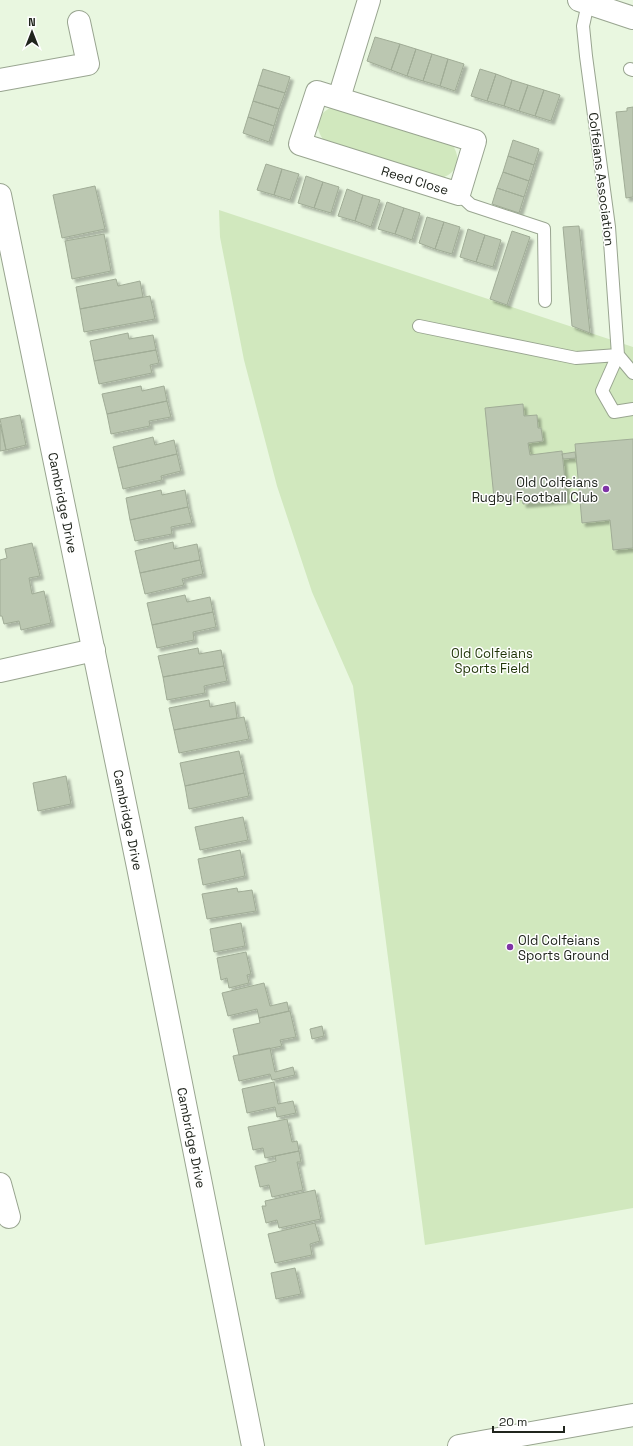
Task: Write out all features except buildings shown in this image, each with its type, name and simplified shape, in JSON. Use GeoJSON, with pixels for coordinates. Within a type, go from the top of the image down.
{"type":"FeatureCollection","features":[{"type":"Feature","properties":{"kind":"main road"},"geometry":{"type":"LineString","coordinates":[[338,98],[369,0]]}},
{"type":"Feature","properties":{"kind":"main road"},"geometry":{"type":"LineString","coordinates":[[583,2],[633,18]]}},
{"type":"Feature","properties":{"kind":"main road"},"geometry":{"type":"LineString","coordinates":[[0,80],[88,64],[79,22]]}},
{"type":"Feature","properties":{"kind":"main road","name":"Reed Close"},"geometry":{"type":"LineString","coordinates":[[317,92],[338,98],[475,141],[459,194],[300,144],[317,92]]}},
{"type":"Feature","properties":{"kind":"main road","name":"Cambridge Drive"},"geometry":{"type":"LineString","coordinates":[[0,195],[94,650],[253,1446]]}},
{"type":"Feature","properties":{"kind":"main road"},"geometry":{"type":"LineString","coordinates":[[0,671],[94,650]]}},
{"type":"Feature","properties":{"kind":"main road"},"geometry":{"type":"LineString","coordinates":[[0,1184],[9,1217]]}},
{"type":"Feature","properties":{"kind":"main road"},"geometry":{"type":"LineString","coordinates":[[459,1446],[633,1415]]}},
{"type":"Feature","properties":{"kind":"lane","name":"Colfeians Association"},"geometry":{"type":"LineString","coordinates":[[583,2],[583,26],[586,56],[610,228],[618,356]]}},
{"type":"Feature","properties":{"kind":"lane"},"geometry":{"type":"LineString","coordinates":[[459,194],[471,205],[544,229],[544,301]]}},
{"type":"Feature","properties":{"kind":"lane"},"geometry":{"type":"LineString","coordinates":[[419,326],[576,358],[618,356]]}},
{"type":"Feature","properties":{"kind":"lane"},"geometry":{"type":"LineString","coordinates":[[618,356],[633,373]]}},
{"type":"Feature","properties":{"kind":"lane"},"geometry":{"type":"LineString","coordinates":[[618,356],[602,391],[614,412],[633,409]]}},
{"type":"Feature","properties":{"kind":"green space"},"geometry":{"type":"Polygon","coordinates":[[[335,106],[452,144],[457,155],[457,165],[455,169],[447,176],[441,178],[324,141],[319,130],[319,120],[324,112],[335,106]]]}},
{"type":"Feature","properties":{"kind":"green space","name":"Old Colfeians Sports Field"},"geometry":{"type":"Polygon","coordinates":[[[219,210],[633,347],[633,1208],[425,1245],[353,686],[312,592],[277,486],[244,360],[220,237],[219,210]]]}},
{"type":"Feature","properties":{"kind":"place","name":"Old Colfeians Rugby Football Club"},"geometry":{"type":"Point","coordinates":[606,489]}},
{"type":"Feature","properties":{"kind":"place","name":"Old Colfeians Sports Ground"},"geometry":{"type":"Point","coordinates":[510,947]}}]}
